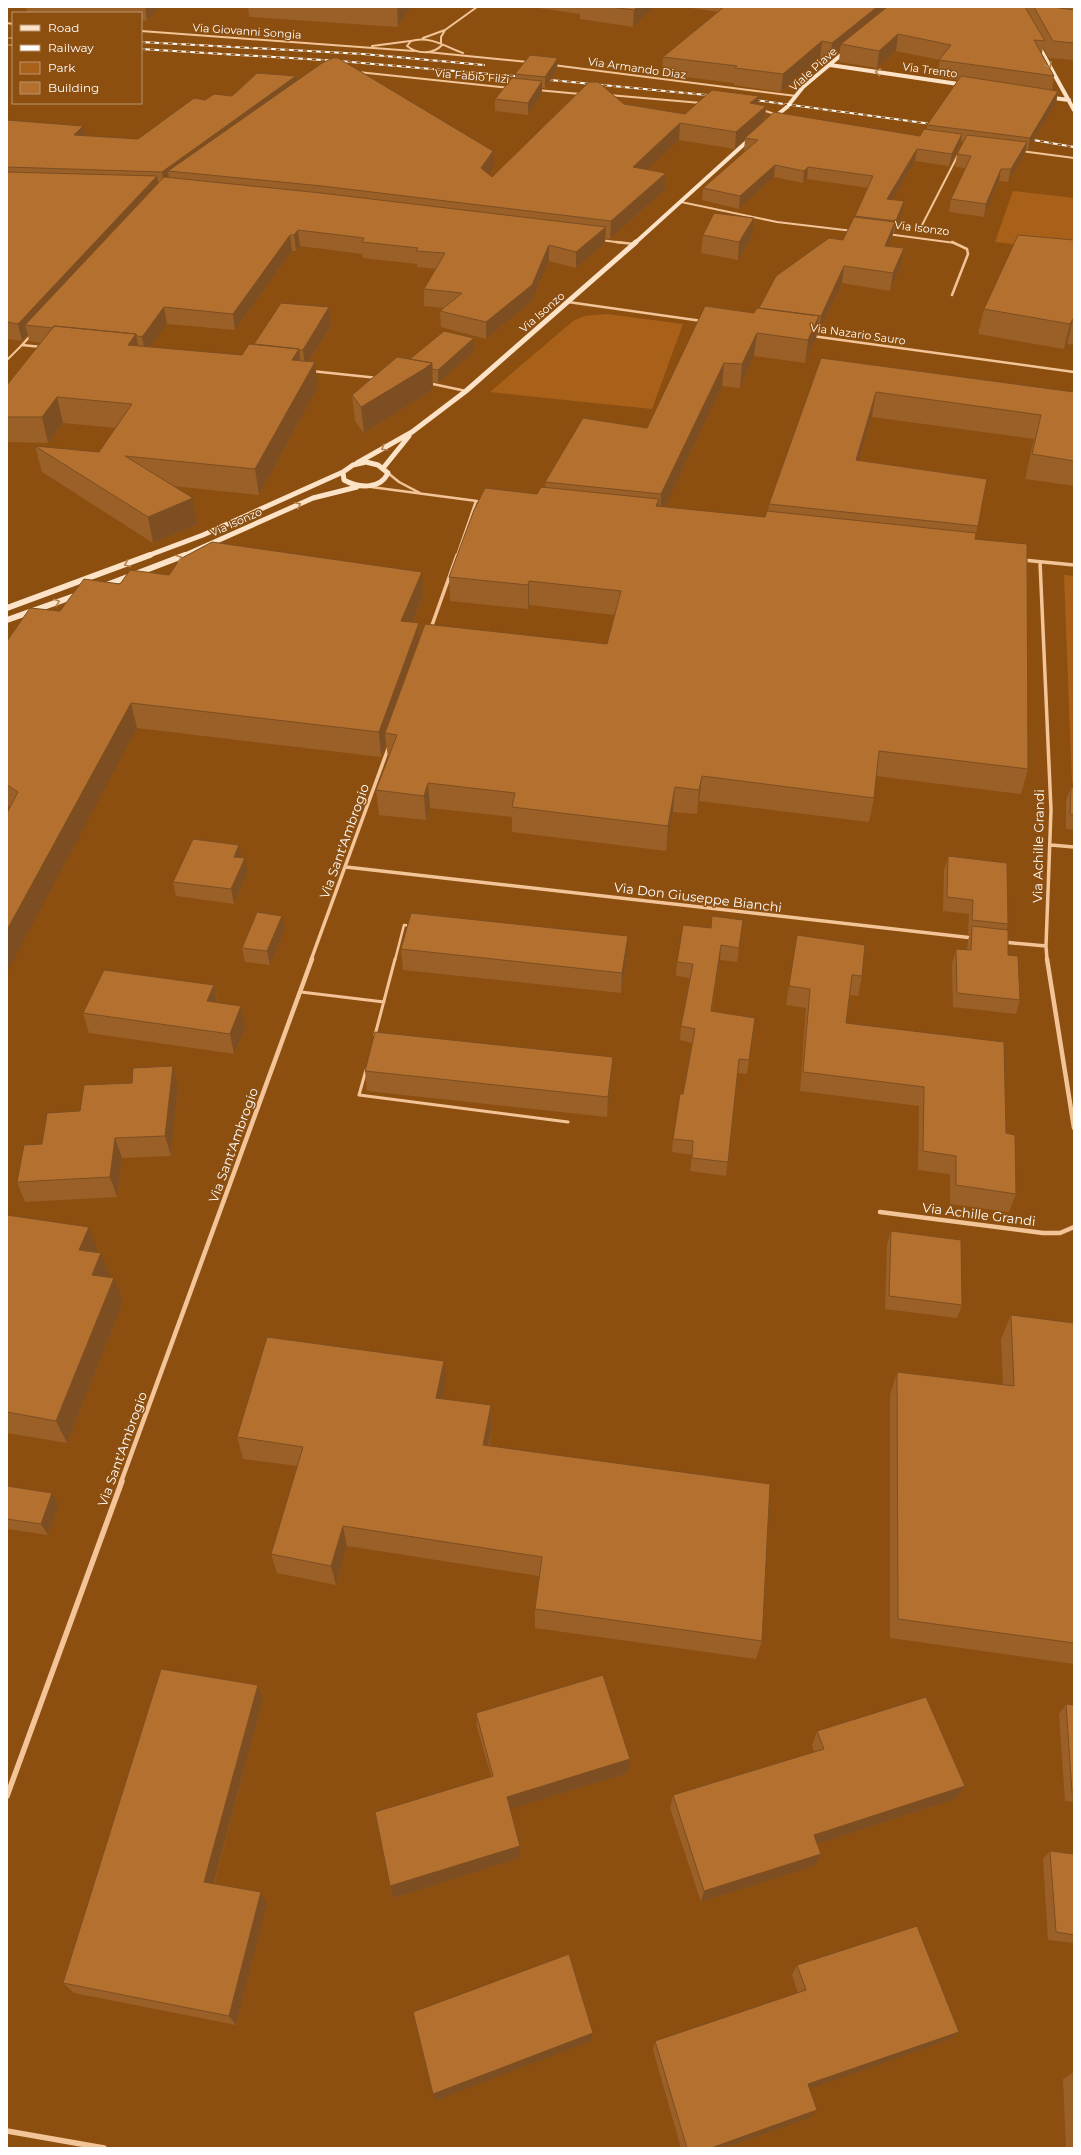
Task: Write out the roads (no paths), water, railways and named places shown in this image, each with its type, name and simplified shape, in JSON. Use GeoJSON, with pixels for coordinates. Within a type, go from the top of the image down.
{"type":"FeatureCollection","features":[{"type":"Feature","properties":{"kind":"street","name":"Via Giovanni Songia"},"geometry":{"type":"LineString","coordinates":[[352,47],[413,41],[445,30],[477,7]]}},
{"type":"Feature","properties":{"kind":"street"},"geometry":{"type":"LineString","coordinates":[[427,52],[438,49],[442,44],[441,37],[445,30]]}},
{"type":"Feature","properties":{"kind":"street","name":"Via Giovanni Songia"},"geometry":{"type":"LineString","coordinates":[[142,31],[427,52]]}},
{"type":"Feature","properties":{"kind":"street"},"geometry":{"type":"LineString","coordinates":[[1035,39],[1074,110]]}},
{"type":"Feature","properties":{"kind":"street"},"geometry":{"type":"LineString","coordinates":[[416,40],[433,40],[454,51],[475,56]]}},
{"type":"Feature","properties":{"kind":"street"},"geometry":{"type":"LineString","coordinates":[[413,41],[407,46],[414,51]]}},
{"type":"Feature","properties":{"kind":"street","name":"Viale Piave"},"geometry":{"type":"LineString","coordinates":[[778,115],[796,96],[853,46]]}},
{"type":"Feature","properties":{"kind":"street"},"geometry":{"type":"LineString","coordinates":[[427,52],[534,63]]}},
{"type":"Feature","properties":{"kind":"street","name":"Via Armando Diaz"},"geometry":{"type":"LineString","coordinates":[[549,64],[796,96]]}},
{"type":"Feature","properties":{"kind":"street","name":"Via Trento"},"geometry":{"type":"LineString","coordinates":[[830,65],[969,85]]}},
{"type":"Feature","properties":{"kind":"street","name":"Via Fabio Filzi"},"geometry":{"type":"LineString","coordinates":[[352,72],[514,88]]}},
{"type":"Feature","properties":{"kind":"street"},"geometry":{"type":"LineString","coordinates":[[530,90],[585,95]]}},
{"type":"Feature","properties":{"kind":"street"},"geometry":{"type":"LineString","coordinates":[[605,95],[702,103]]}},
{"type":"Feature","properties":{"kind":"street"},"geometry":{"type":"LineString","coordinates":[[1038,96],[1074,101]]}},
{"type":"Feature","properties":{"kind":"street"},"geometry":{"type":"LineString","coordinates":[[761,110],[778,115]]}},
{"type":"Feature","properties":{"kind":"street"},"geometry":{"type":"LineString","coordinates":[[765,125],[778,115]]}},
{"type":"Feature","properties":{"kind":"street"},"geometry":{"type":"LineString","coordinates":[[771,120],[778,121]]}},
{"type":"Feature","properties":{"kind":"street","name":"Via Isonzo"},"geometry":{"type":"LineString","coordinates":[[7,608],[203,535],[343,472],[350,466],[357,464],[412,432],[466,391],[634,244],[759,130]]}},
{"type":"Feature","properties":{"kind":"street"},"geometry":{"type":"LineString","coordinates":[[919,231],[960,150]]}},
{"type":"Feature","properties":{"kind":"street"},"geometry":{"type":"LineString","coordinates":[[1019,151],[1074,158]]}},
{"type":"Feature","properties":{"kind":"street"},"geometry":{"type":"LineString","coordinates":[[681,202],[772,221],[855,231]]}},
{"type":"Feature","properties":{"kind":"street","name":"Via Isonzo"},"geometry":{"type":"LineString","coordinates":[[885,234],[953,242],[967,248],[968,254],[952,295]]}},
{"type":"Feature","properties":{"kind":"street"},"geometry":{"type":"LineString","coordinates":[[595,239],[634,244]]}},
{"type":"Feature","properties":{"kind":"street"},"geometry":{"type":"LineString","coordinates":[[568,302],[710,322]]}},
{"type":"Feature","properties":{"kind":"street"},"geometry":{"type":"LineString","coordinates":[[22,345],[32,334]]}},
{"type":"Feature","properties":{"kind":"street","name":"Via Nazario Sauro"},"geometry":{"type":"LineString","coordinates":[[805,335],[1074,372]]}},
{"type":"Feature","properties":{"kind":"street"},"geometry":{"type":"LineString","coordinates":[[22,345],[49,348]]}},
{"type":"Feature","properties":{"kind":"street"},"geometry":{"type":"LineString","coordinates":[[308,371],[379,378]]}},
{"type":"Feature","properties":{"kind":"street"},"geometry":{"type":"LineString","coordinates":[[426,382],[466,391]]}},
{"type":"Feature","properties":{"kind":"street","name":"Via Isonzo"},"geometry":{"type":"LineString","coordinates":[[384,467],[412,432]]}},
{"type":"Feature","properties":{"kind":"street"},"geometry":{"type":"LineString","coordinates":[[357,464],[372,463],[384,467],[404,485],[428,496]]}},
{"type":"Feature","properties":{"kind":"street"},"geometry":{"type":"LineString","coordinates":[[343,472],[343,476],[348,482],[364,486],[428,496],[484,501]]}},
{"type":"Feature","properties":{"kind":"street","name":"Via Isonzo"},"geometry":{"type":"LineString","coordinates":[[99,588],[202,548],[313,498],[384,480],[388,472]]}},
{"type":"Feature","properties":{"kind":"street"},"geometry":{"type":"LineString","coordinates":[[428,634],[476,500]]}},
{"type":"Feature","properties":{"kind":"street"},"geometry":{"type":"LineString","coordinates":[[1016,559],[1074,565]]}},
{"type":"Feature","properties":{"kind":"street","name":"Via Achille Grandi"},"geometry":{"type":"LineString","coordinates":[[1040,562],[1051,810],[1051,845],[1046,946],[1050,983],[1074,1128]]}},
{"type":"Feature","properties":{"kind":"street"},"geometry":{"type":"LineString","coordinates":[[7,620],[84,593]]}},
{"type":"Feature","properties":{"kind":"street","name":"Via Sant'Ambrogio"},"geometry":{"type":"LineString","coordinates":[[7,1796],[301,992],[392,738]]}},
{"type":"Feature","properties":{"kind":"street"},"geometry":{"type":"LineString","coordinates":[[1051,845],[1074,847]]}},
{"type":"Feature","properties":{"kind":"street","name":"Via Don Giuseppe Bianchi"},"geometry":{"type":"LineString","coordinates":[[346,867],[976,938]]}},
{"type":"Feature","properties":{"kind":"street"},"geometry":{"type":"LineString","coordinates":[[999,941],[1046,946]]}},
{"type":"Feature","properties":{"kind":"street","name":"Via Achille Grandi"},"geometry":{"type":"LineString","coordinates":[[880,1212],[1043,1233],[1060,1232],[1074,1227]]}},
{"type":"Feature","properties":{"kind":"street"},"geometry":{"type":"LineString","coordinates":[[7,2131],[104,2148]]}},
{"type":"Feature","properties":{"kind":"lane"},"geometry":{"type":"LineString","coordinates":[[7,360],[22,345]]}},
{"type":"Feature","properties":{"kind":"lane"},"geometry":{"type":"LineString","coordinates":[[374,1038],[404,925],[412,926]]}},
{"type":"Feature","properties":{"kind":"lane"},"geometry":{"type":"LineString","coordinates":[[301,992],[384,1002]]}},
{"type":"Feature","properties":{"kind":"lane"},"geometry":{"type":"LineString","coordinates":[[366,1066],[359,1095],[568,1122]]}},
{"type":"Feature","properties":{"kind":"railway"},"geometry":{"type":"LineString","coordinates":[[7,38],[12,38]]}},
{"type":"Feature","properties":{"kind":"railway"},"geometry":{"type":"LineString","coordinates":[[142,42],[363,54],[484,65]]}},
{"type":"Feature","properties":{"kind":"railway"},"geometry":{"type":"LineString","coordinates":[[7,45],[12,45]]}},
{"type":"Feature","properties":{"kind":"railway"},"geometry":{"type":"LineString","coordinates":[[142,49],[339,61],[526,77]]}},
{"type":"Feature","properties":{"kind":"railway"},"geometry":{"type":"LineString","coordinates":[[540,79],[717,96]]}},
{"type":"Feature","properties":{"kind":"railway"},"geometry":{"type":"LineString","coordinates":[[747,99],[939,125]]}},
{"type":"Feature","properties":{"kind":"railway"},"geometry":{"type":"LineString","coordinates":[[1022,138],[1074,147]]}}]}
